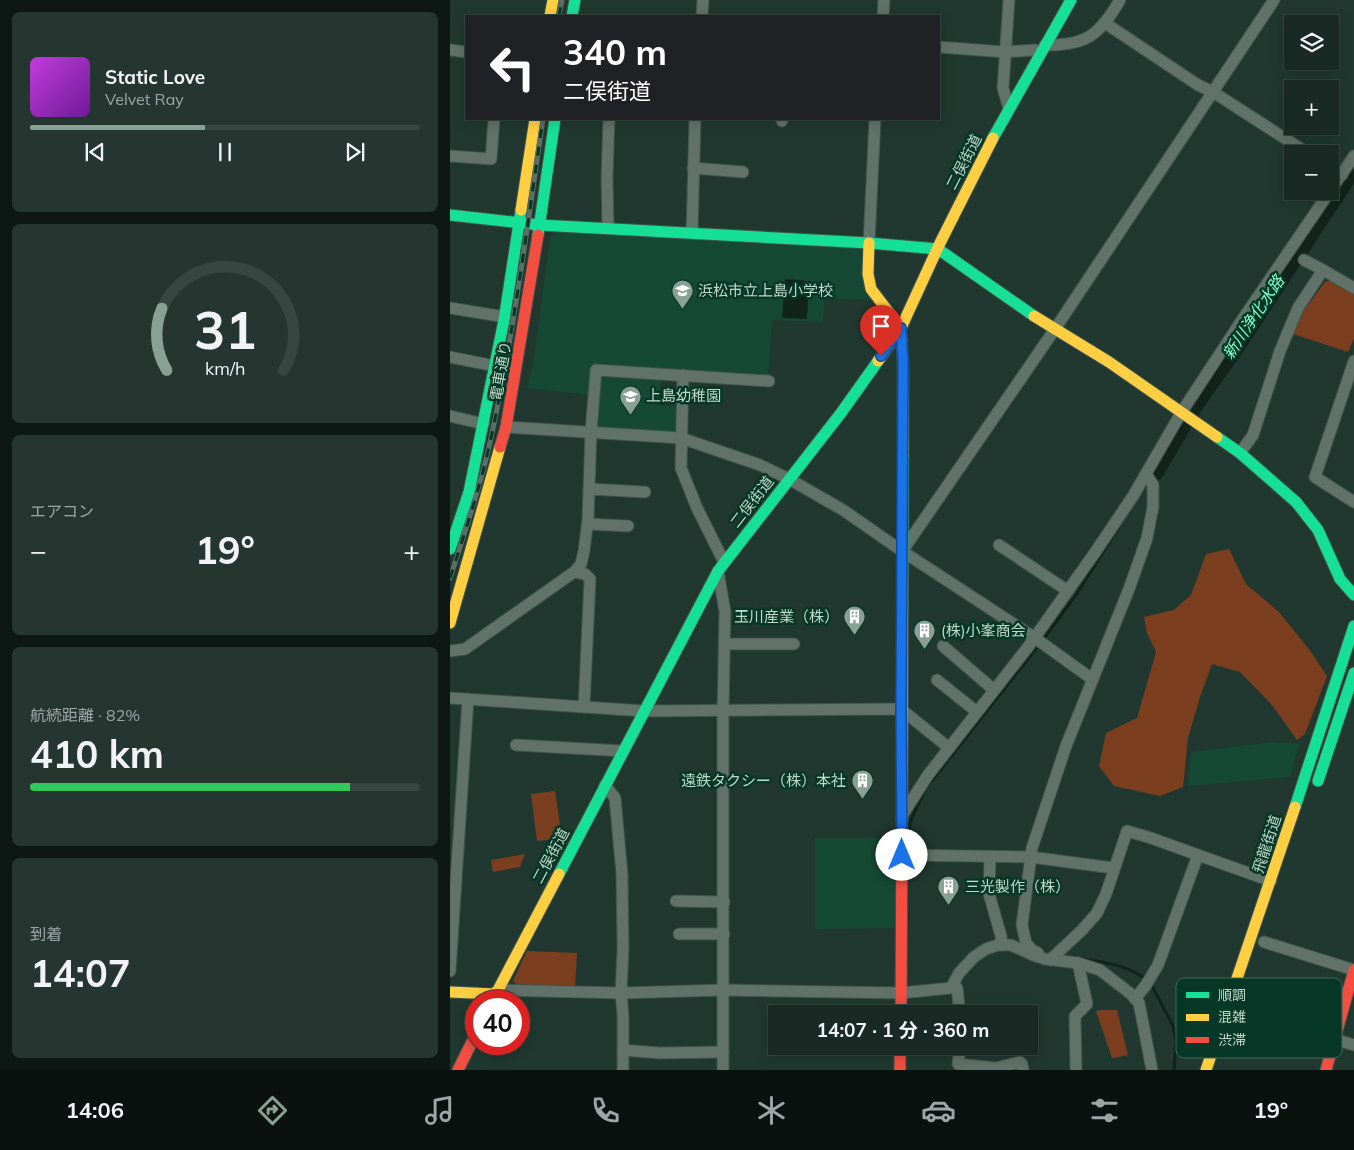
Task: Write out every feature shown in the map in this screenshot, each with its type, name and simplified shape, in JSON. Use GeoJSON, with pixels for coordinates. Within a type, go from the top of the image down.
{"type":"FeatureCollection","features":[{"type":"Feature","properties":{"kind":"main road"},"geometry":{"type":"LineString","coordinates":[[550,15],[553,0]]}},
{"type":"Feature","properties":{"kind":"main road"},"geometry":{"type":"LineString","coordinates":[[572,15],[575,0]]}},
{"type":"Feature","properties":{"kind":"main road","name":"二俣街道"},"geometry":{"type":"LineString","coordinates":[[496,990],[721,566],[841,413],[901,328],[1001,122],[1071,0]]}},
{"type":"Feature","properties":{"kind":"main road","name":"電車通り"},"geometry":{"type":"LineString","coordinates":[[451,544],[469,492],[484,424],[505,317],[535,120]]}},
{"type":"Feature","properties":{"kind":"main road","name":"電車通り"},"geometry":{"type":"LineString","coordinates":[[450,623],[506,427],[540,225],[555,120]]}},
{"type":"Feature","properties":{"kind":"main road"},"geometry":{"type":"LineString","coordinates":[[450,215],[540,225],[869,243],[938,249],[1055,329],[1109,362],[1240,453],[1296,502],[1318,530],[1340,579],[1354,595]]}},
{"type":"Feature","properties":{"kind":"main road"},"geometry":{"type":"LineString","coordinates":[[869,243],[868,274],[871,289],[901,328],[903,362],[901,709],[902,815],[906,855],[906,993],[903,1005]]}},
{"type":"Feature","properties":{"kind":"main road","name":"飛龍街道"},"geometry":{"type":"LineString","coordinates":[[1238,978],[1354,626]]}},
{"type":"Feature","properties":{"kind":"main road"},"geometry":{"type":"LineString","coordinates":[[1316,787],[1354,673]]}},
{"type":"Feature","properties":{"kind":"main road"},"geometry":{"type":"LineString","coordinates":[[1342,1011],[1354,970]]}},
{"type":"Feature","properties":{"kind":"main road"},"geometry":{"type":"LineString","coordinates":[[450,992],[465,993]]}},
{"type":"Feature","properties":{"kind":"main road"},"geometry":{"type":"LineString","coordinates":[[458,1070],[466,1055]]}},
{"type":"Feature","properties":{"kind":"main road"},"geometry":{"type":"LineString","coordinates":[[900,1055],[900,1070]]}},
{"type":"Feature","properties":{"kind":"main road","name":"飛龍街道"},"geometry":{"type":"LineString","coordinates":[[1206,1070],[1210,1058]]}},
{"type":"Feature","properties":{"kind":"street"},"geometry":{"type":"LineString","coordinates":[[702,15],[703,0]]}},
{"type":"Feature","properties":{"kind":"street"},"geometry":{"type":"LineString","coordinates":[[883,15],[884,0]]}},
{"type":"Feature","properties":{"kind":"street"},"geometry":{"type":"LineString","coordinates":[[1009,0],[1003,88],[1009,109]]}},
{"type":"Feature","properties":{"kind":"street"},"geometry":{"type":"LineString","coordinates":[[940,47],[1005,52],[1034,50],[1080,42],[1105,23],[1120,0]]}},
{"type":"Feature","properties":{"kind":"street"},"geometry":{"type":"LineString","coordinates":[[902,551],[1055,329],[1274,0]]}},
{"type":"Feature","properties":{"kind":"street"},"geometry":{"type":"LineString","coordinates":[[1105,23],[1190,80],[1213,92],[1295,145]]}},
{"type":"Feature","properties":{"kind":"street"},"geometry":{"type":"LineString","coordinates":[[450,50],[465,52]]}},
{"type":"Feature","properties":{"kind":"street"},"geometry":{"type":"LineString","coordinates":[[450,156],[491,159],[494,120]]}},
{"type":"Feature","properties":{"kind":"street"},"geometry":{"type":"LineString","coordinates":[[608,228],[609,120]]}},
{"type":"Feature","properties":{"kind":"street"},"geometry":{"type":"LineString","coordinates":[[692,233],[695,120]]}},
{"type":"Feature","properties":{"kind":"street"},"geometry":{"type":"LineString","coordinates":[[869,243],[875,120]]}},
{"type":"Feature","properties":{"kind":"street"},"geometry":{"type":"LineString","coordinates":[[902,815],[949,748],[994,690],[1038,641],[1068,591],[1133,496],[1149,479],[1240,323],[1354,156]]}},
{"type":"Feature","properties":{"kind":"street"},"geometry":{"type":"LineString","coordinates":[[693,168],[743,172]]}},
{"type":"Feature","properties":{"kind":"street"},"geometry":{"type":"LineString","coordinates":[[1304,260],[1354,288]]}},
{"type":"Feature","properties":{"kind":"street"},"geometry":{"type":"LineString","coordinates":[[1240,453],[1253,435],[1280,351],[1298,308],[1323,270]]}},
{"type":"Feature","properties":{"kind":"street"},"geometry":{"type":"LineString","coordinates":[[450,308],[505,317]]}},
{"type":"Feature","properties":{"kind":"street"},"geometry":{"type":"LineString","coordinates":[[450,357],[495,366]]}},
{"type":"Feature","properties":{"kind":"street"},"geometry":{"type":"LineString","coordinates":[[1354,361],[1315,477],[1354,502]]}},
{"type":"Feature","properties":{"kind":"street"},"geometry":{"type":"LineString","coordinates":[[450,651],[465,649],[574,572],[581,564],[588,524],[596,370],[769,381]]}},
{"type":"Feature","properties":{"kind":"street"},"geometry":{"type":"LineString","coordinates":[[683,375],[681,468],[721,566],[725,612],[723,712],[723,1070]]}},
{"type":"Feature","properties":{"kind":"street"},"geometry":{"type":"LineString","coordinates":[[450,418],[484,424]]}},
{"type":"Feature","properties":{"kind":"street"},"geometry":{"type":"LineString","coordinates":[[506,427],[681,438],[760,464],[844,510],[1092,679]]}},
{"type":"Feature","properties":{"kind":"street"},"geometry":{"type":"LineString","coordinates":[[1048,959],[1032,950],[1026,943],[1022,925],[1031,856],[1066,746],[1129,589],[1147,538],[1153,507],[1149,479]]}},
{"type":"Feature","properties":{"kind":"street"},"geometry":{"type":"LineString","coordinates":[[589,489],[644,492]]}},
{"type":"Feature","properties":{"kind":"street"},"geometry":{"type":"LineString","coordinates":[[588,524],[628,526]]}},
{"type":"Feature","properties":{"kind":"street"},"geometry":{"type":"LineString","coordinates":[[999,544],[1068,591]]}},
{"type":"Feature","properties":{"kind":"street"},"geometry":{"type":"LineString","coordinates":[[574,572],[585,574],[590,580],[584,707]]}},
{"type":"Feature","properties":{"kind":"street"},"geometry":{"type":"LineString","coordinates":[[725,644],[794,644]]}},
{"type":"Feature","properties":{"kind":"street"},"geometry":{"type":"LineString","coordinates":[[943,646],[994,690]]}},
{"type":"Feature","properties":{"kind":"street"},"geometry":{"type":"LineString","coordinates":[[937,680],[977,712]]}},
{"type":"Feature","properties":{"kind":"street"},"geometry":{"type":"LineString","coordinates":[[450,698],[644,712],[901,709],[949,748]]}},
{"type":"Feature","properties":{"kind":"street"},"geometry":{"type":"LineString","coordinates":[[450,971],[468,699]]}},
{"type":"Feature","properties":{"kind":"street"},"geometry":{"type":"LineString","coordinates":[[516,745],[624,751]]}},
{"type":"Feature","properties":{"kind":"street"},"geometry":{"type":"LineString","coordinates":[[605,785],[615,798],[621,855],[623,1070]]}},
{"type":"Feature","properties":{"kind":"street"},"geometry":{"type":"LineString","coordinates":[[1048,959],[1082,930],[1096,914],[1106,894],[1113,868],[1127,831],[1271,881]]}},
{"type":"Feature","properties":{"kind":"street"},"geometry":{"type":"LineString","coordinates":[[906,855],[1031,856],[1113,868]]}},
{"type":"Feature","properties":{"kind":"street"},"geometry":{"type":"LineString","coordinates":[[1135,999],[1158,965],[1198,855]]}},
{"type":"Feature","properties":{"kind":"street"},"geometry":{"type":"LineString","coordinates":[[990,857],[988,894],[1002,945]]}},
{"type":"Feature","properties":{"kind":"street"},"geometry":{"type":"LineString","coordinates":[[676,901],[724,902]]}},
{"type":"Feature","properties":{"kind":"street"},"geometry":{"type":"LineString","coordinates":[[679,934],[724,934]]}},
{"type":"Feature","properties":{"kind":"street"},"geometry":{"type":"LineString","coordinates":[[1264,943],[1354,970]]}},
{"type":"Feature","properties":{"kind":"street"},"geometry":{"type":"LineString","coordinates":[[530,994],[723,990],[906,993],[946,989],[951,988],[959,973],[974,957],[986,949],[1011,945],[1033,955],[1078,963],[1100,970],[1122,985],[1139,1003],[1152,1070]]}},
{"type":"Feature","properties":{"kind":"street"},"geometry":{"type":"LineString","coordinates":[[1076,1070],[1075,1016],[1087,1004],[1078,963]]}},
{"type":"Feature","properties":{"kind":"street"},"geometry":{"type":"LineString","coordinates":[[954,984],[959,1005]]}},
{"type":"Feature","properties":{"kind":"street"},"geometry":{"type":"LineString","coordinates":[[1342,1041],[1354,1045]]}},
{"type":"Feature","properties":{"kind":"street"},"geometry":{"type":"LineString","coordinates":[[623,1050],[723,1052]]}},
{"type":"Feature","properties":{"kind":"street"},"geometry":{"type":"LineString","coordinates":[[959,1055],[958,1064],[988,1069],[1002,1068],[1020,1062],[1023,1070]]}},
{"type":"Feature","properties":{"kind":"street"},"geometry":{"type":"LineString","coordinates":[[450,1065],[451,1070]]}},
{"type":"Feature","properties":{"kind":"shaded area","name":"浜松市立上島小学校"},"geometry":{"type":"Polygon","coordinates":[[[560,231],[865,246],[874,300],[825,298],[823,322],[772,320],[768,376],[594,366],[591,395],[527,388],[534,360],[550,237],[560,231]]]}},
{"type":"Feature","properties":{"kind":"shaded area"},"geometry":{"type":"Polygon","coordinates":[[[785,279],[809,281],[807,319],[782,318],[785,279]]]}},
{"type":"Feature","properties":{"kind":"shaded area"},"geometry":{"type":"Polygon","coordinates":[[[1330,280],[1354,294],[1354,338],[1348,352],[1293,334],[1302,313],[1325,282],[1330,280]]]}},
{"type":"Feature","properties":{"kind":"shaded area"},"geometry":{"type":"Polygon","coordinates":[[[599,374],[661,377],[659,405],[677,406],[676,432],[597,428],[599,374]]]}},
{"type":"Feature","properties":{"kind":"shaded area"},"geometry":{"type":"Polygon","coordinates":[[[1229,549],[1246,584],[1279,612],[1311,652],[1327,676],[1305,734],[1297,740],[1272,705],[1240,672],[1212,664],[1188,738],[1183,787],[1160,796],[1114,786],[1099,766],[1106,733],[1137,718],[1156,652],[1147,633],[1144,617],[1174,610],[1191,595],[1206,554],[1229,549]]]}},
{"type":"Feature","properties":{"kind":"shaded area"},"geometry":{"type":"Polygon","coordinates":[[[1273,742],[1299,744],[1290,777],[1188,786],[1191,752],[1273,742]]]}},
{"type":"Feature","properties":{"kind":"shaded area"},"geometry":{"type":"Polygon","coordinates":[[[555,791],[562,838],[537,841],[531,794],[555,791]]]}},
{"type":"Feature","properties":{"kind":"shaded area"},"geometry":{"type":"Polygon","coordinates":[[[815,838],[897,838],[895,928],[815,929],[815,838]]]}},
{"type":"Feature","properties":{"kind":"shaded area"},"geometry":{"type":"Polygon","coordinates":[[[525,854],[520,867],[493,872],[491,860],[525,854]]]}},
{"type":"Feature","properties":{"kind":"shaded area"},"geometry":{"type":"Polygon","coordinates":[[[527,951],[577,953],[575,987],[519,986],[513,981],[527,951]]]}},
{"type":"Feature","properties":{"kind":"shaded area"},"geometry":{"type":"Polygon","coordinates":[[[1117,1010],[1128,1055],[1112,1058],[1096,1011],[1117,1010]]]}},
{"type":"Feature","properties":{"kind":"waterway","name":"新川浄化水路"},"geometry":{"type":"LineString","coordinates":[[1155,471],[1193,406],[1237,344],[1354,166]]}},
{"type":"Feature","properties":{"kind":"waterway"},"geometry":{"type":"LineString","coordinates":[[1151,478],[1155,471]]}},
{"type":"Feature","properties":{"kind":"waterway"},"geometry":{"type":"LineString","coordinates":[[1156,471],[1157,485]]}},
{"type":"Feature","properties":{"kind":"waterway"},"geometry":{"type":"LineString","coordinates":[[1153,532],[1157,516]]}},
{"type":"Feature","properties":{"kind":"waterway"},"geometry":{"type":"LineString","coordinates":[[1043,640],[1078,592],[1119,527]]}},
{"type":"Feature","properties":{"kind":"waterway"},"geometry":{"type":"LineString","coordinates":[[909,831],[910,822],[926,788],[1039,645]]}},
{"type":"Feature","properties":{"kind":"waterway"},"geometry":{"type":"LineString","coordinates":[[1084,959],[1125,968],[1146,980]]}},
{"type":"Feature","properties":{"kind":"waterway"},"geometry":{"type":"LineString","coordinates":[[1151,984],[1173,1026],[1176,1041],[1174,1070]]}},
{"type":"Feature","properties":{"kind":"railway"},"geometry":{"type":"LineString","coordinates":[[559,15],[562,0]]}},
{"type":"Feature","properties":{"kind":"railway"},"geometry":{"type":"LineString","coordinates":[[450,578],[481,480],[498,406],[519,283],[543,120]]}},
{"type":"Feature","properties":{"kind":"traffic: fast"},"geometry":{"type":"LineString","coordinates":[[572,15],[575,0]]}},
{"type":"Feature","properties":{"kind":"traffic: fast"},"geometry":{"type":"LineString","coordinates":[[993,138],[1071,0]]}},
{"type":"Feature","properties":{"kind":"traffic: fast"},"geometry":{"type":"LineString","coordinates":[[538,235],[555,120]]}},
{"type":"Feature","properties":{"kind":"traffic: fast"},"geometry":{"type":"LineString","coordinates":[[450,549],[469,492],[504,320],[521,210]]}},
{"type":"Feature","properties":{"kind":"traffic: fast"},"geometry":{"type":"LineString","coordinates":[[450,215],[540,225],[869,243],[938,249],[1034,316]]}},
{"type":"Feature","properties":{"kind":"traffic: fast"},"geometry":{"type":"LineString","coordinates":[[559,874],[718,571],[841,413],[878,361]]}},
{"type":"Feature","properties":{"kind":"traffic: fast"},"geometry":{"type":"LineString","coordinates":[[1217,437],[1240,453],[1296,502],[1318,530],[1340,579],[1354,595]]}},
{"type":"Feature","properties":{"kind":"traffic: fast"},"geometry":{"type":"LineString","coordinates":[[902,819],[903,456]]}},
{"type":"Feature","properties":{"kind":"traffic: fast"},"geometry":{"type":"LineString","coordinates":[[1295,807],[1354,626]]}},
{"type":"Feature","properties":{"kind":"traffic: fast"},"geometry":{"type":"LineString","coordinates":[[1318,781],[1354,673]]}},
{"type":"Feature","properties":{"kind":"traffic: slow"},"geometry":{"type":"LineString","coordinates":[[550,15],[553,0]]}},
{"type":"Feature","properties":{"kind":"traffic: slow"},"geometry":{"type":"LineString","coordinates":[[521,210],[535,120]]}},
{"type":"Feature","properties":{"kind":"traffic: slow"},"geometry":{"type":"LineString","coordinates":[[878,361],[901,328],[940,243],[993,138]]}},
{"type":"Feature","properties":{"kind":"traffic: slow"},"geometry":{"type":"LineString","coordinates":[[869,243],[868,274],[871,289],[901,328],[903,456]]}},
{"type":"Feature","properties":{"kind":"traffic: slow"},"geometry":{"type":"LineString","coordinates":[[1034,316],[1109,362],[1217,437]]}},
{"type":"Feature","properties":{"kind":"traffic: slow"},"geometry":{"type":"LineString","coordinates":[[450,623],[500,447]]}},
{"type":"Feature","properties":{"kind":"traffic: slow"},"geometry":{"type":"LineString","coordinates":[[1237,978],[1295,807]]}},
{"type":"Feature","properties":{"kind":"traffic: slow"},"geometry":{"type":"LineString","coordinates":[[450,992],[494,994],[498,990],[559,874]]}},
{"type":"Feature","properties":{"kind":"traffic: slow"},"geometry":{"type":"LineString","coordinates":[[1206,1070],[1210,1058]]}},
{"type":"Feature","properties":{"kind":"traffic: jam"},"geometry":{"type":"LineString","coordinates":[[500,447],[506,427],[538,235]]}},
{"type":"Feature","properties":{"kind":"traffic: jam"},"geometry":{"type":"LineString","coordinates":[[901,1005],[902,819]]}},
{"type":"Feature","properties":{"kind":"traffic: jam"},"geometry":{"type":"LineString","coordinates":[[1342,1013],[1354,970]]}},
{"type":"Feature","properties":{"kind":"traffic: jam"},"geometry":{"type":"LineString","coordinates":[[458,1070],[466,1055]]}},
{"type":"Feature","properties":{"kind":"traffic: jam"},"geometry":{"type":"LineString","coordinates":[[900,1055],[900,1070]]}},
{"type":"Feature","properties":{"kind":"traffic: jam"},"geometry":{"type":"LineString","coordinates":[[1326,1070],[1329,1058]]}},
{"type":"Feature","properties":{"kind":"place","name":"浜松市立上島小学校"},"geometry":{"type":"Point","coordinates":[682,310]}},
{"type":"Feature","properties":{"kind":"place","name":"上島幼稚園"},"geometry":{"type":"Point","coordinates":[630,415]}},
{"type":"Feature","properties":{"kind":"place","name":"玉川産業（株）"},"geometry":{"type":"Point","coordinates":[855,636]}},
{"type":"Feature","properties":{"kind":"place","name":"(株)小峯商会"},"geometry":{"type":"Point","coordinates":[925,650]}},
{"type":"Feature","properties":{"kind":"place","name":"遠鉄タクシー（株）本社"},"geometry":{"type":"Point","coordinates":[862,800]}},
{"type":"Feature","properties":{"kind":"place","name":"三光製作（株）"},"geometry":{"type":"Point","coordinates":[949,906]}},
{"type":"Feature","properties":{"kind":"route"},"geometry":{"type":"LineString","coordinates":[[881,356],[901,328],[903,362],[902,855]]}}]}
